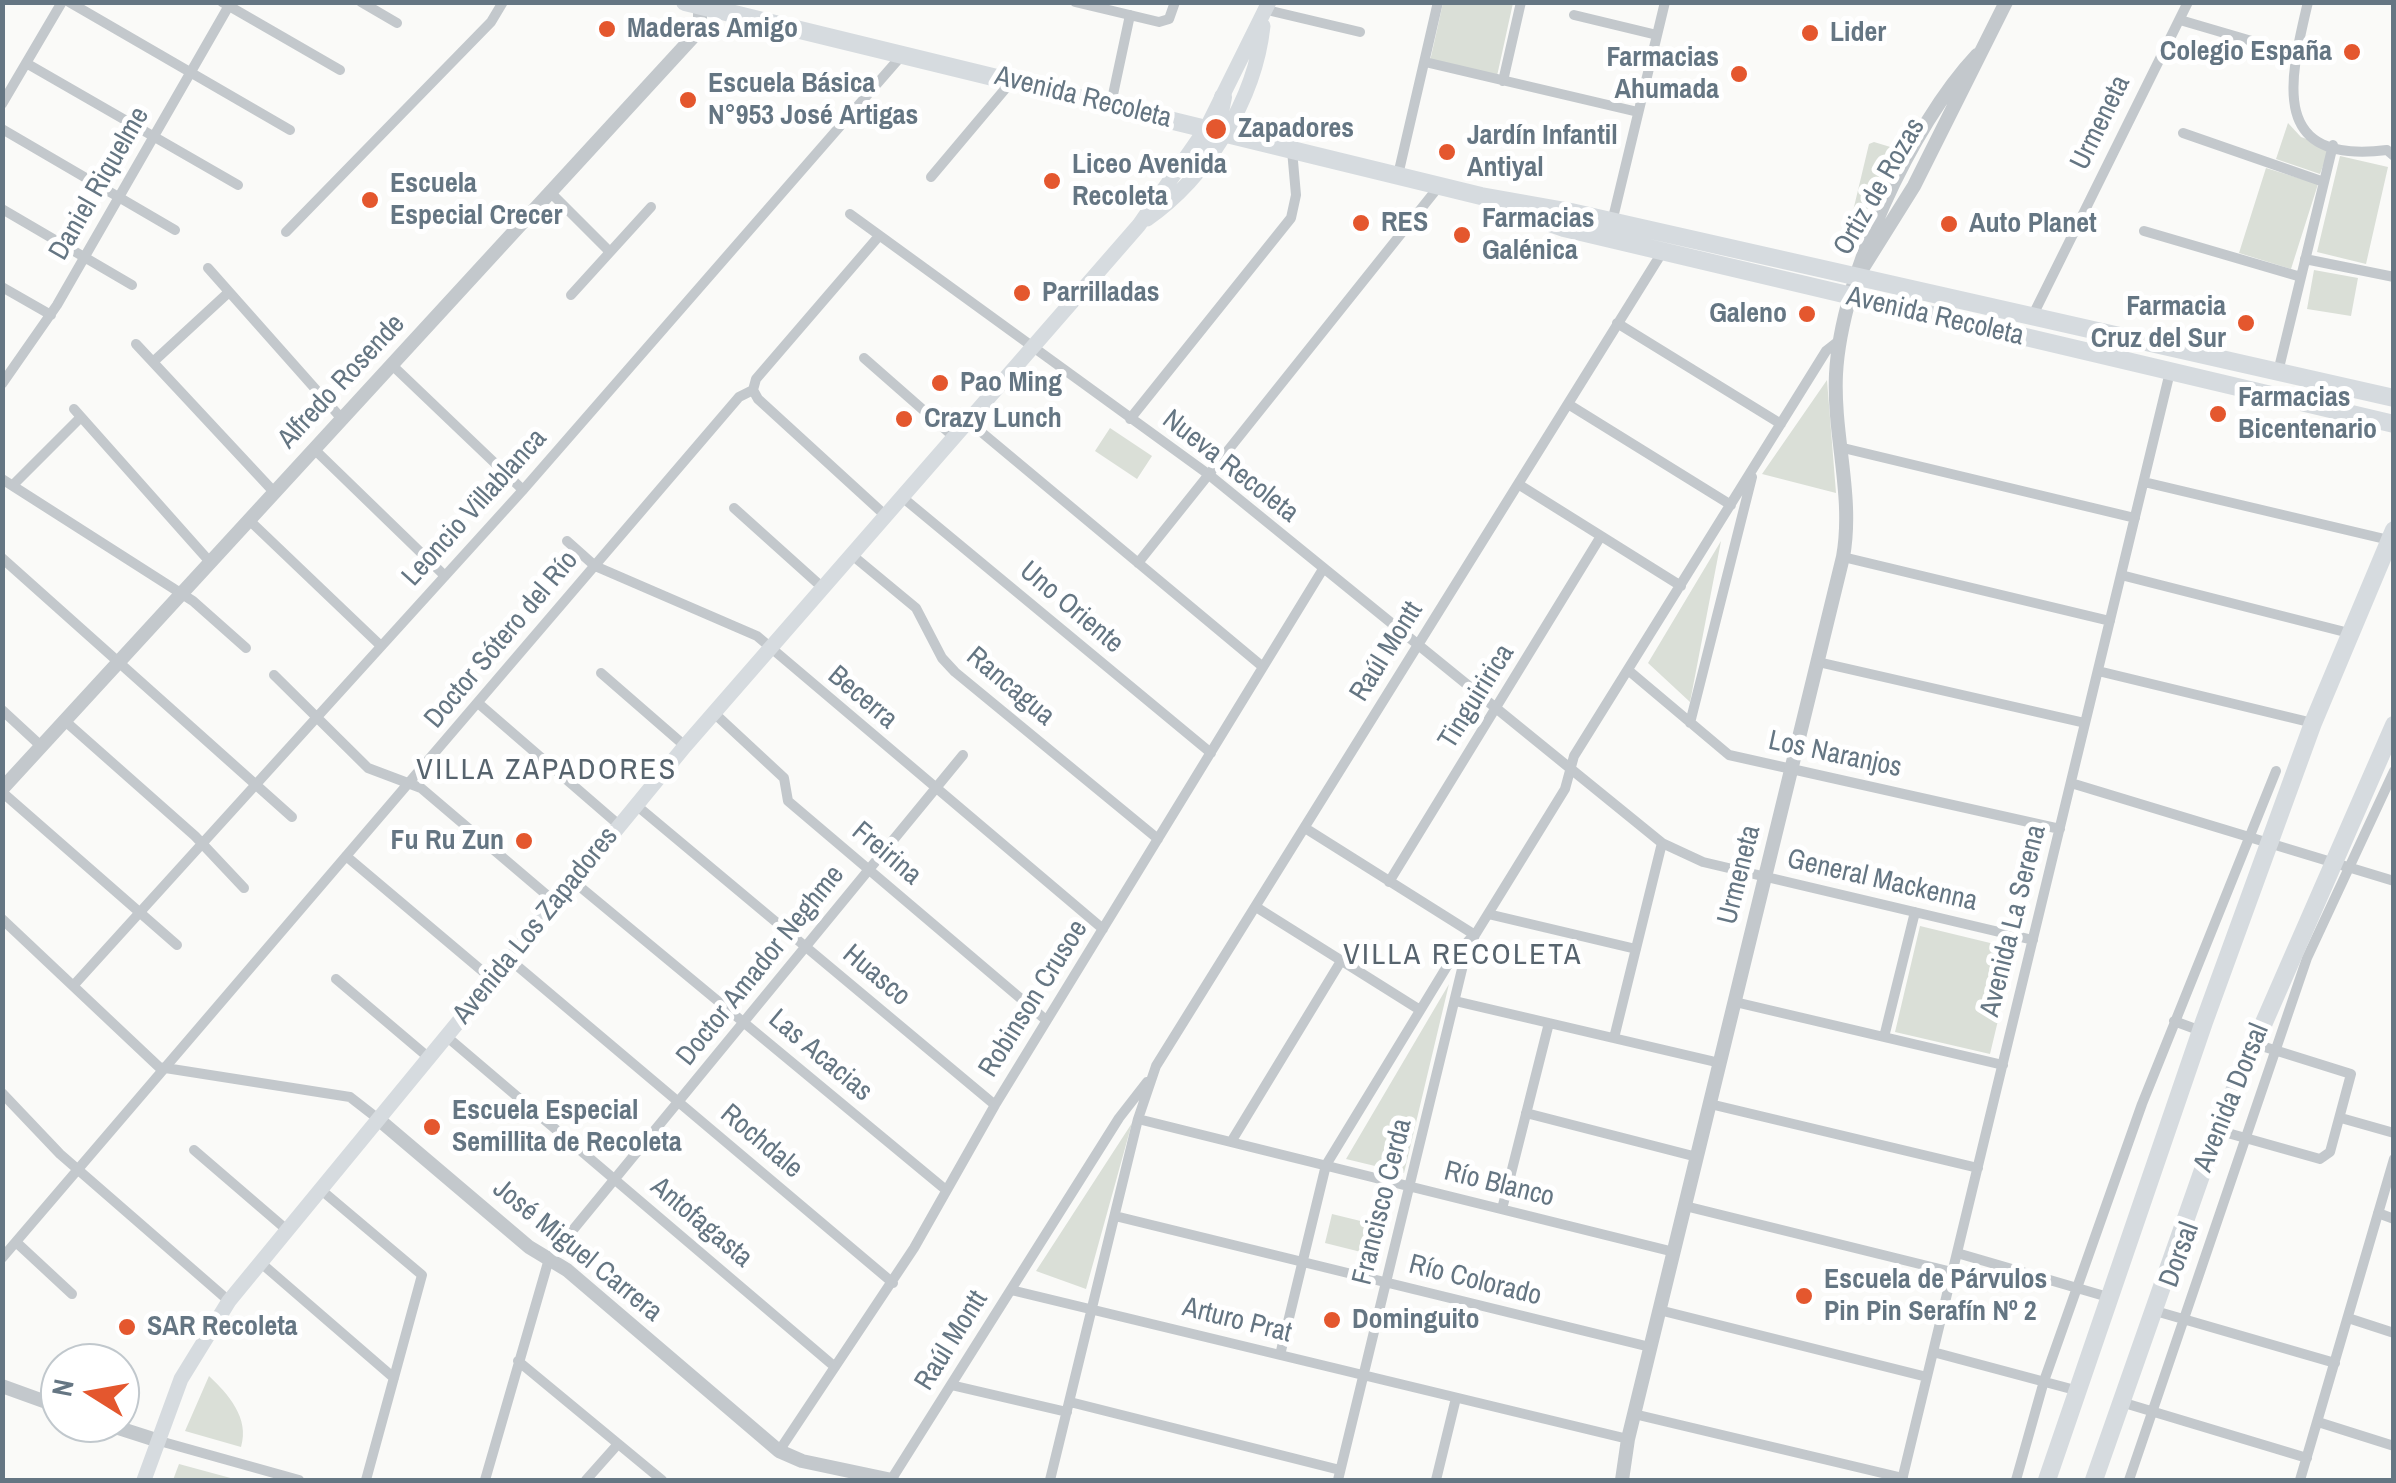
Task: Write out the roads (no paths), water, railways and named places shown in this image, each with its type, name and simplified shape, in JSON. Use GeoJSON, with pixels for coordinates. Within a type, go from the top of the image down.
{"type":"FeatureCollection","features":[{"type":"Feature","properties":{"kind":"main road","name":"Avenida Recoleta"},"geometry":{"type":"LineString","coordinates":[[695,4],[1481,196],[2394,398]]}},
{"type":"Feature","properties":{"kind":"main road","name":"Avenida Los Zapadores"},"geometry":{"type":"LineString","coordinates":[[144,1480],[181,1379],[230,1301],[685,746],[1139,224],[1207,128],[1266,11]]}},
{"type":"Feature","properties":{"kind":"main road","name":"Avenida Los Zapadores"},"geometry":{"type":"LineString","coordinates":[[1139,224],[1201,166],[1226,132],[1257,59],[1266,11]]}},
{"type":"Feature","properties":{"kind":"main road"},"geometry":{"type":"LineString","coordinates":[[1222,97],[1218,117],[1226,132]]}},
{"type":"Feature","properties":{"kind":"main road"},"geometry":{"type":"LineString","coordinates":[[1201,166],[1210,143],[1207,128]]}},
{"type":"Feature","properties":{"kind":"main road","name":"Avenida Recoleta"},"geometry":{"type":"LineString","coordinates":[[1481,196],[1547,222],[1663,252],[2394,424]]}},
{"type":"Feature","properties":{"kind":"main road"},"geometry":{"type":"LineString","coordinates":[[2005,334],[2021,329],[2031,319]]}},
{"type":"Feature","properties":{"kind":"main road","name":"Avenida Dorsal"},"geometry":{"type":"LineString","coordinates":[[2047,1480],[2200,1031],[2313,723],[2391,535]]}},
{"type":"Feature","properties":{"kind":"main road","name":"Avenida Dorsal"},"geometry":{"type":"LineString","coordinates":[[2094,1480],[2217,1130],[2252,1043],[2341,866],[2394,725]]}},
{"type":"Feature","properties":{"kind":"street"},"geometry":{"type":"LineString","coordinates":[[2,104],[6,89],[65,2],[290,130]]}},
{"type":"Feature","properties":{"kind":"street"},"geometry":{"type":"LineString","coordinates":[[362,2],[397,23]]}},
{"type":"Feature","properties":{"kind":"street"},"geometry":{"type":"LineString","coordinates":[[286,232],[491,22],[502,2]]}},
{"type":"Feature","properties":{"kind":"street"},"geometry":{"type":"LineString","coordinates":[[1075,2],[1166,21],[1174,2]]}},
{"type":"Feature","properties":{"kind":"street"},"geometry":{"type":"LineString","coordinates":[[1398,175],[1438,2]]}},
{"type":"Feature","properties":{"kind":"street"},"geometry":{"type":"LineString","coordinates":[[1503,80],[1521,2]]}},
{"type":"Feature","properties":{"kind":"street"},"geometry":{"type":"LineString","coordinates":[[1612,222],[1665,2]]}},
{"type":"Feature","properties":{"kind":"street","name":"Ortiz de Rozas"},"geometry":{"type":"LineString","coordinates":[[1856,278],[1914,186],[1976,55],[2006,2]]}},
{"type":"Feature","properties":{"kind":"street","name":"Urmeneta"},"geometry":{"type":"LineString","coordinates":[[2031,319],[2188,2]]}},
{"type":"Feature","properties":{"kind":"street"},"geometry":{"type":"LineString","coordinates":[[2308,2],[2296,54],[2291,102],[2298,120],[2315,138],[2332,145],[2391,149]]}},
{"type":"Feature","properties":{"kind":"street"},"geometry":{"type":"LineString","coordinates":[[227,4],[340,70]]}},
{"type":"Feature","properties":{"kind":"street","name":"Daniel Riquelme"},"geometry":{"type":"LineString","coordinates":[[2,384],[84,257],[227,4]]}},
{"type":"Feature","properties":{"kind":"street","name":"Alfredo Rosende"},"geometry":{"type":"LineString","coordinates":[[2,790],[692,38],[700,22],[695,4]]}},
{"type":"Feature","properties":{"kind":"street"},"geometry":{"type":"LineString","coordinates":[[1266,11],[1360,32]]}},
{"type":"Feature","properties":{"kind":"street"},"geometry":{"type":"LineString","coordinates":[[1574,15],[1657,34]]}},
{"type":"Feature","properties":{"kind":"street"},"geometry":{"type":"LineString","coordinates":[[1110,104],[1130,16]]}},
{"type":"Feature","properties":{"kind":"street"},"geometry":{"type":"LineString","coordinates":[[2180,20],[2296,54]]}},
{"type":"Feature","properties":{"kind":"street","name":"Leoncio Villablanca"},"geometry":{"type":"LineString","coordinates":[[73,986],[523,490],[903,54]]}},
{"type":"Feature","properties":{"kind":"street"},"geometry":{"type":"LineString","coordinates":[[1425,62],[1638,112]]}},
{"type":"Feature","properties":{"kind":"street"},"geometry":{"type":"LineString","coordinates":[[26,63],[238,185]]}},
{"type":"Feature","properties":{"kind":"street"},"geometry":{"type":"LineString","coordinates":[[931,177],[1012,80]]}},
{"type":"Feature","properties":{"kind":"street"},"geometry":{"type":"LineString","coordinates":[[2,129],[176,230]]}},
{"type":"Feature","properties":{"kind":"street"},"geometry":{"type":"LineString","coordinates":[[2183,133],[2324,182]]}},
{"type":"Feature","properties":{"kind":"street"},"geometry":{"type":"LineString","coordinates":[[2278,372],[2332,145]]}},
{"type":"Feature","properties":{"kind":"street"},"geometry":{"type":"LineString","coordinates":[[1130,419],[1288,222],[1296,194],[1292,148]]}},
{"type":"Feature","properties":{"kind":"street"},"geometry":{"type":"LineString","coordinates":[[1138,562],[1440,185]]}},
{"type":"Feature","properties":{"kind":"street"},"geometry":{"type":"LineString","coordinates":[[550,192],[610,252]]}},
{"type":"Feature","properties":{"kind":"street"},"geometry":{"type":"LineString","coordinates":[[571,294],[651,207]]}},
{"type":"Feature","properties":{"kind":"street"},"geometry":{"type":"LineString","coordinates":[[2,209],[132,285]]}},
{"type":"Feature","properties":{"kind":"street","name":"Nueva Recoleta"},"geometry":{"type":"LineString","coordinates":[[850,214],[1208,474],[1569,772]]}},
{"type":"Feature","properties":{"kind":"street"},"geometry":{"type":"LineString","coordinates":[[2144,230],[2301,277]]}},
{"type":"Feature","properties":{"kind":"street","name":"Doctor Sótero del Río"},"geometry":{"type":"LineString","coordinates":[[2,1258],[740,397],[753,390],[756,379],[880,236]]}},
{"type":"Feature","properties":{"kind":"street","name":"Raúl Montt"},"geometry":{"type":"LineString","coordinates":[[891,1480],[1118,1118],[1151,1077],[1663,252]]}},
{"type":"Feature","properties":{"kind":"street"},"geometry":{"type":"LineString","coordinates":[[2306,258],[2394,277]]}},
{"type":"Feature","properties":{"kind":"street"},"geometry":{"type":"LineString","coordinates":[[208,268],[342,418]]}},
{"type":"Feature","properties":{"kind":"street","name":"Urmeneta"},"geometry":{"type":"LineString","coordinates":[[1622,1480],[1650,1347],[1843,558],[1848,516],[1839,447],[1836,374],[1840,340],[1856,278]]}},
{"type":"Feature","properties":{"kind":"street"},"geometry":{"type":"LineString","coordinates":[[2,287],[50,314]]}},
{"type":"Feature","properties":{"kind":"street"},"geometry":{"type":"LineString","coordinates":[[153,362],[228,292]]}},
{"type":"Feature","properties":{"kind":"street"},"geometry":{"type":"LineString","coordinates":[[1617,323],[1781,424]]}},
{"type":"Feature","properties":{"kind":"street","name":"Francisco Cerda"},"geometry":{"type":"LineString","coordinates":[[1280,1355],[1326,1165],[1449,963],[1475,935],[1565,789],[1574,756],[1826,351],[1840,340]]}},
{"type":"Feature","properties":{"kind":"street"},"geometry":{"type":"LineString","coordinates":[[136,344],[274,492]]}},
{"type":"Feature","properties":{"kind":"street"},"geometry":{"type":"LineString","coordinates":[[864,358],[954,437]]}},
{"type":"Feature","properties":{"kind":"street"},"geometry":{"type":"LineString","coordinates":[[392,365],[523,490]]}},
{"type":"Feature","properties":{"kind":"street","name":"Avenida La Serena"},"geometry":{"type":"LineString","coordinates":[[1902,1479],[2170,372]]}},
{"type":"Feature","properties":{"kind":"street"},"geometry":{"type":"LineString","coordinates":[[753,390],[758,399],[886,516]]}},
{"type":"Feature","properties":{"kind":"street"},"geometry":{"type":"LineString","coordinates":[[1568,404],[1731,505]]}},
{"type":"Feature","properties":{"kind":"street"},"geometry":{"type":"LineString","coordinates":[[210,562],[78,413],[8,482],[193,601],[246,648]]}},
{"type":"Feature","properties":{"kind":"street"},"geometry":{"type":"LineString","coordinates":[[968,421],[1263,667]]}},
{"type":"Feature","properties":{"kind":"street"},"geometry":{"type":"LineString","coordinates":[[1839,447],[2135,518]]}},
{"type":"Feature","properties":{"kind":"street"},"geometry":{"type":"LineString","coordinates":[[314,450],[445,576]]}},
{"type":"Feature","properties":{"kind":"street","name":"Francisco Cerda"},"geometry":{"type":"LineString","coordinates":[[1690,723],[1754,467]]}},
{"type":"Feature","properties":{"kind":"street"},"geometry":{"type":"LineString","coordinates":[[2144,482],[2391,535]]}},
{"type":"Feature","properties":{"kind":"street"},"geometry":{"type":"LineString","coordinates":[[1518,484],[1681,586]]}},
{"type":"Feature","properties":{"kind":"street","name":"Uno Oriente"},"geometry":{"type":"LineString","coordinates":[[902,498],[1210,753]]}},
{"type":"Feature","properties":{"kind":"street"},"geometry":{"type":"LineString","coordinates":[[734,508],[823,588]]}},
{"type":"Feature","properties":{"kind":"street"},"geometry":{"type":"LineString","coordinates":[[249,520],[381,646]]}},
{"type":"Feature","properties":{"kind":"street","name":"Tinguiririca"},"geometry":{"type":"LineString","coordinates":[[1390,882],[1601,536]]}},
{"type":"Feature","properties":{"kind":"street","name":"Becerra"},"geometry":{"type":"LineString","coordinates":[[567,541],[595,566],[736,623],[1103,930]]}},
{"type":"Feature","properties":{"kind":"street","name":"Rancagua"},"geometry":{"type":"LineString","coordinates":[[852,555],[921,614],[948,665],[1158,840]]}},
{"type":"Feature","properties":{"kind":"street"},"geometry":{"type":"LineString","coordinates":[[2,558],[292,817]]}},
{"type":"Feature","properties":{"kind":"street"},"geometry":{"type":"LineString","coordinates":[[1843,558],[2110,621]]}},
{"type":"Feature","properties":{"kind":"street","name":"Robinson Crusoe"},"geometry":{"type":"LineString","coordinates":[[780,1451],[893,1282],[995,1104],[1323,569]]}},
{"type":"Feature","properties":{"kind":"street"},"geometry":{"type":"LineString","coordinates":[[2121,576],[2349,633]]}},
{"type":"Feature","properties":{"kind":"street"},"geometry":{"type":"LineString","coordinates":[[1818,662],[2086,723]]}},
{"type":"Feature","properties":{"kind":"street","name":"Los Naranjos"},"geometry":{"type":"LineString","coordinates":[[1628,670],[1728,755],[2060,830]]}},
{"type":"Feature","properties":{"kind":"street"},"geometry":{"type":"LineString","coordinates":[[2098,671],[2313,723]]}},
{"type":"Feature","properties":{"kind":"street"},"geometry":{"type":"LineString","coordinates":[[600,673],[685,746]]}},
{"type":"Feature","properties":{"kind":"street"},"geometry":{"type":"LineString","coordinates":[[274,675],[368,768],[410,782],[555,902]]}},
{"type":"Feature","properties":{"kind":"street"},"geometry":{"type":"LineString","coordinates":[[478,703],[619,825]]}},
{"type":"Feature","properties":{"kind":"street"},"geometry":{"type":"LineString","coordinates":[[2,710],[42,746]]}},
{"type":"Feature","properties":{"kind":"street","name":"Freirina"},"geometry":{"type":"LineString","coordinates":[[714,713],[784,778],[788,801],[1046,1020]]}},
{"type":"Feature","properties":{"kind":"street"},"geometry":{"type":"LineString","coordinates":[[65,720],[244,888]]}},
{"type":"Feature","properties":{"kind":"street","name":"Doctor Amador Neghme"},"geometry":{"type":"LineString","coordinates":[[484,1480],[549,1259],[963,755]]}},
{"type":"Feature","properties":{"kind":"street","name":"Dorsal"},"geometry":{"type":"LineString","coordinates":[[2129,1480],[2306,958],[2341,866],[2394,771]]}},
{"type":"Feature","properties":{"kind":"street","name":"General Mackenna"},"geometry":{"type":"LineString","coordinates":[[1569,772],[1662,844],[1703,862],[2033,940]]}},
{"type":"Feature","properties":{"kind":"street"},"geometry":{"type":"LineString","coordinates":[[2016,1480],[2044,1382],[2174,1021],[2276,772]]}},
{"type":"Feature","properties":{"kind":"street"},"geometry":{"type":"LineString","coordinates":[[2071,783],[2394,881]]}},
{"type":"Feature","properties":{"kind":"street"},"geometry":{"type":"LineString","coordinates":[[2,790],[177,945]]}},
{"type":"Feature","properties":{"kind":"street","name":"Huasco"},"geometry":{"type":"LineString","coordinates":[[636,805],[995,1104]]}},
{"type":"Feature","properties":{"kind":"street"},"geometry":{"type":"LineString","coordinates":[[1304,828],[1475,935]]}},
{"type":"Feature","properties":{"kind":"street"},"geometry":{"type":"LineString","coordinates":[[1614,1038],[1662,844]]}},
{"type":"Feature","properties":{"kind":"street"},"geometry":{"type":"LineString","coordinates":[[346,856],[493,980]]}},
{"type":"Feature","properties":{"kind":"street","name":"Las Acacias"},"geometry":{"type":"LineString","coordinates":[[573,881],[946,1190]]}},
{"type":"Feature","properties":{"kind":"street"},"geometry":{"type":"LineString","coordinates":[[1256,907],[1420,1010]]}},
{"type":"Feature","properties":{"kind":"street"},"geometry":{"type":"LineString","coordinates":[[1884,1037],[1915,912]]}},
{"type":"Feature","properties":{"kind":"street"},"geometry":{"type":"LineString","coordinates":[[1488,914],[1636,949]]}},
{"type":"Feature","properties":{"kind":"street"},"geometry":{"type":"LineString","coordinates":[[2,919],[154,1064],[166,1070]]}},
{"type":"Feature","properties":{"kind":"street","name":"Francisco Cerda"},"geometry":{"type":"LineString","coordinates":[[1339,1475],[1455,1001],[1475,935]]}},
{"type":"Feature","properties":{"kind":"street","name":"Rochdale"},"geometry":{"type":"LineString","coordinates":[[509,960],[893,1282]]}},
{"type":"Feature","properties":{"kind":"street"},"geometry":{"type":"LineString","coordinates":[[1231,1142],[1341,960]]}},
{"type":"Feature","properties":{"kind":"street"},"geometry":{"type":"LineString","coordinates":[[336,979],[428,1056]]}},
{"type":"Feature","properties":{"kind":"street"},"geometry":{"type":"LineString","coordinates":[[1455,1001],[1720,1063]]}},
{"type":"Feature","properties":{"kind":"street"},"geometry":{"type":"LineString","coordinates":[[1735,1002],[2002,1065]]}},
{"type":"Feature","properties":{"kind":"street","name":"Avenida Dorsal"},"geometry":{"type":"LineString","coordinates":[[2174,1021],[2200,1031]]}},
{"type":"Feature","properties":{"kind":"street"},"geometry":{"type":"LineString","coordinates":[[1502,1209],[1548,1023]]}},
{"type":"Feature","properties":{"kind":"street","name":"Antofagasta"},"geometry":{"type":"LineString","coordinates":[[446,1036],[835,1368]]}},
{"type":"Feature","properties":{"kind":"street"},"geometry":{"type":"LineString","coordinates":[[2217,1130],[2323,1159],[2330,1152],[2352,1081],[2349,1071],[2252,1043]]}},
{"type":"Feature","properties":{"kind":"street","name":"José Miguel Carrera"},"geometry":{"type":"LineString","coordinates":[[166,1070],[350,1096],[567,1270],[780,1451],[820,1473],[891,1480]]}},
{"type":"Feature","properties":{"kind":"street","name":"Raúl Montt"},"geometry":{"type":"LineString","coordinates":[[1050,1480],[1151,1077]]}},
{"type":"Feature","properties":{"kind":"street"},"geometry":{"type":"LineString","coordinates":[[2,1093],[79,1170],[230,1301]]}},
{"type":"Feature","properties":{"kind":"street"},"geometry":{"type":"LineString","coordinates":[[1710,1104],[1978,1168]]}},
{"type":"Feature","properties":{"kind":"street"},"geometry":{"type":"LineString","coordinates":[[1526,1113],[1697,1156]]}},
{"type":"Feature","properties":{"kind":"street"},"geometry":{"type":"LineString","coordinates":[[2340,1118],[2394,1133]]}},
{"type":"Feature","properties":{"kind":"street","name":"Río Blanco"},"geometry":{"type":"LineString","coordinates":[[1138,1119],[1674,1252]]}},
{"type":"Feature","properties":{"kind":"street"},"geometry":{"type":"LineString","coordinates":[[194,1150],[287,1230]]}},
{"type":"Feature","properties":{"kind":"street"},"geometry":{"type":"LineString","coordinates":[[2300,1480],[2394,1159]]}},
{"type":"Feature","properties":{"kind":"street"},"geometry":{"type":"LineString","coordinates":[[320,1189],[422,1275],[366,1480]]}},
{"type":"Feature","properties":{"kind":"street"},"geometry":{"type":"LineString","coordinates":[[1685,1206],[1952,1272]]}},
{"type":"Feature","properties":{"kind":"street"},"geometry":{"type":"LineString","coordinates":[[2378,1214],[2394,1218]]}},
{"type":"Feature","properties":{"kind":"street","name":"Río Colorado"},"geometry":{"type":"LineString","coordinates":[[1115,1216],[1650,1347]]}},
{"type":"Feature","properties":{"kind":"street"},"geometry":{"type":"LineString","coordinates":[[16,1242],[72,1294]]}},
{"type":"Feature","properties":{"kind":"street"},"geometry":{"type":"LineString","coordinates":[[1957,1253],[2108,1297]]}},
{"type":"Feature","properties":{"kind":"street"},"geometry":{"type":"LineString","coordinates":[[261,1263],[394,1378]]}},
{"type":"Feature","properties":{"kind":"street","name":"Arturo Prat"},"geometry":{"type":"LineString","coordinates":[[1010,1290],[1628,1439]]}},
{"type":"Feature","properties":{"kind":"street"},"geometry":{"type":"LineString","coordinates":[[1659,1310],[1927,1377]]}},
{"type":"Feature","properties":{"kind":"street"},"geometry":{"type":"LineString","coordinates":[[2152,1310],[2335,1364]]}},
{"type":"Feature","properties":{"kind":"street"},"geometry":{"type":"LineString","coordinates":[[2348,1318],[2394,1334]]}},
{"type":"Feature","properties":{"kind":"street"},"geometry":{"type":"LineString","coordinates":[[1933,1352],[2076,1390]]}},
{"type":"Feature","properties":{"kind":"street"},"geometry":{"type":"LineString","coordinates":[[518,1360],[662,1480]]}},
{"type":"Feature","properties":{"kind":"street"},"geometry":{"type":"LineString","coordinates":[[951,1384],[1068,1407],[1339,1475]]}},
{"type":"Feature","properties":{"kind":"street"},"geometry":{"type":"LineString","coordinates":[[2,1386],[40,1400]]}},
{"type":"Feature","properties":{"kind":"street"},"geometry":{"type":"LineString","coordinates":[[1436,1480],[1456,1398]]}},
{"type":"Feature","properties":{"kind":"street"},"geometry":{"type":"LineString","coordinates":[[2120,1402],[2308,1458]]}},
{"type":"Feature","properties":{"kind":"street"},"geometry":{"type":"LineString","coordinates":[[1634,1414],[1902,1479]]}},
{"type":"Feature","properties":{"kind":"street"},"geometry":{"type":"LineString","coordinates":[[2318,1422],[2394,1446]]}},
{"type":"Feature","properties":{"kind":"street"},"geometry":{"type":"LineString","coordinates":[[140,1435],[300,1480]]}},
{"type":"Feature","properties":{"kind":"street"},"geometry":{"type":"LineString","coordinates":[[586,1480],[618,1444]]}},
{"type":"Feature","properties":{"kind":"place","name":"Maderas Amigo"},"geometry":{"type":"Point","coordinates":[607,29]}},
{"type":"Feature","properties":{"kind":"place","name":"Lider"},"geometry":{"type":"Point","coordinates":[1810,33]}},
{"type":"Feature","properties":{"kind":"place","name":"Colegio España"},"geometry":{"type":"Point","coordinates":[2352,52]}},
{"type":"Feature","properties":{"kind":"place","name":"Farmacias Ahumada"},"geometry":{"type":"Point","coordinates":[1739,74]}},
{"type":"Feature","properties":{"kind":"place","name":"Escuela Básica N°953 José Artigas"},"geometry":{"type":"Point","coordinates":[688,100]}},
{"type":"Feature","properties":{"kind":"place","name":"Zapadores"},"geometry":{"type":"Point","coordinates":[1216,129]}},
{"type":"Feature","properties":{"kind":"place","name":"Jardín Infantil Antiyal"},"geometry":{"type":"Point","coordinates":[1447,152]}},
{"type":"Feature","properties":{"kind":"place","name":"Liceo Avenida Recoleta"},"geometry":{"type":"Point","coordinates":[1052,181]}},
{"type":"Feature","properties":{"kind":"place","name":"Escuela Especial Crecer"},"geometry":{"type":"Point","coordinates":[370,200]}},
{"type":"Feature","properties":{"kind":"place","name":"RES"},"geometry":{"type":"Point","coordinates":[1361,223]}},
{"type":"Feature","properties":{"kind":"place","name":"Auto Planet"},"geometry":{"type":"Point","coordinates":[1949,224]}},
{"type":"Feature","properties":{"kind":"place","name":"Farmacias Galénica"},"geometry":{"type":"Point","coordinates":[1462,235]}},
{"type":"Feature","properties":{"kind":"place","name":"Parrilladas"},"geometry":{"type":"Point","coordinates":[1022,293]}},
{"type":"Feature","properties":{"kind":"place","name":"Galeno"},"geometry":{"type":"Point","coordinates":[1807,314]}},
{"type":"Feature","properties":{"kind":"place","name":"Farmacia Cruz del Sur"},"geometry":{"type":"Point","coordinates":[2246,323]}},
{"type":"Feature","properties":{"kind":"place","name":"Pao Ming"},"geometry":{"type":"Point","coordinates":[940,383]}},
{"type":"Feature","properties":{"kind":"place","name":"Farmacias Bicentenario"},"geometry":{"type":"Point","coordinates":[2218,414]}},
{"type":"Feature","properties":{"kind":"place","name":"Crazy Lunch"},"geometry":{"type":"Point","coordinates":[904,419]}},
{"type":"Feature","properties":{"kind":"place","name":"Fu Ru Zun"},"geometry":{"type":"Point","coordinates":[524,841]}},
{"type":"Feature","properties":{"kind":"place","name":"Escuela Especial Semillita de Recoleta"},"geometry":{"type":"Point","coordinates":[432,1127]}},
{"type":"Feature","properties":{"kind":"place","name":"Escuela de Párvulos Pin Pin Serafín Nº 2"},"geometry":{"type":"Point","coordinates":[1804,1296]}},
{"type":"Feature","properties":{"kind":"place","name":"Dominguito"},"geometry":{"type":"Point","coordinates":[1332,1320]}},
{"type":"Feature","properties":{"kind":"place","name":"SAR Recoleta"},"geometry":{"type":"Point","coordinates":[127,1327]}},
{"type":"Feature","properties":{"kind":"district","name":"VILLA ZAPADORES"},"geometry":{"type":"Point","coordinates":[547,771]}},
{"type":"Feature","properties":{"kind":"district","name":"VILLA RECOLETA"},"geometry":{"type":"Point","coordinates":[1463,956]}}]}
